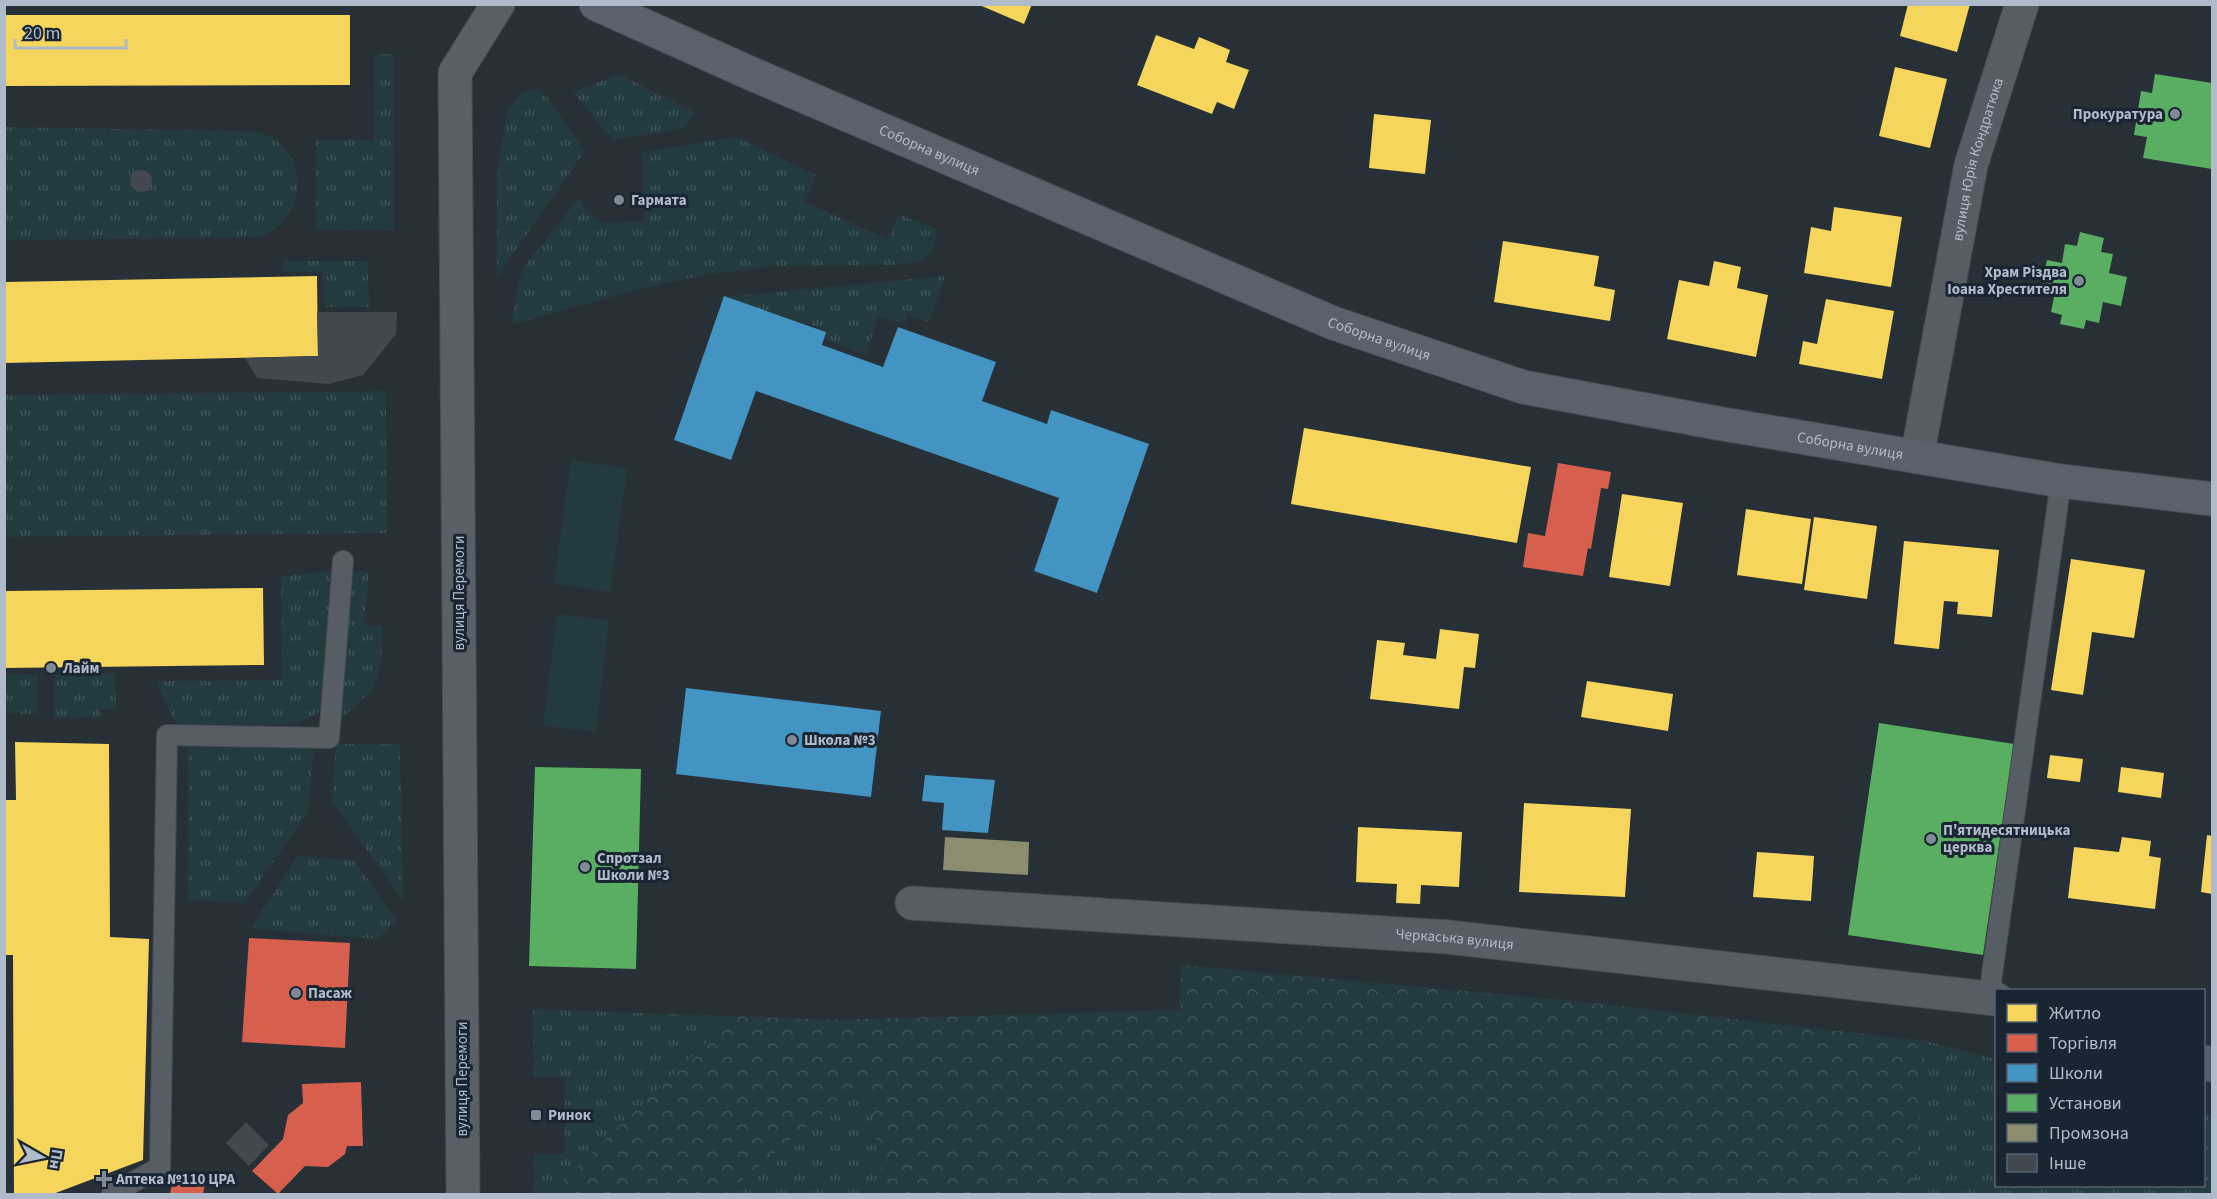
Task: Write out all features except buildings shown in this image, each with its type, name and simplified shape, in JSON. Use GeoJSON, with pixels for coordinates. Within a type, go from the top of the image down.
{"type":"FeatureCollection","features":[{"type":"Feature","properties":{"kind":"main road","name":"вулиця Перемоги"},"geometry":{"type":"LineString","coordinates":[[463,1194],[455,73],[498,4]]}},
{"type":"Feature","properties":{"kind":"main road","name":"Соборна вулиця"},"geometry":{"type":"LineString","coordinates":[[596,4],[752,74],[1333,323],[1523,387],[1717,423],[2061,481],[2212,499]]}},
{"type":"Feature","properties":{"kind":"street","name":"вулиця Юрія Кондратюка"},"geometry":{"type":"LineString","coordinates":[[1917,457],[1971,165],[2022,4]]}},
{"type":"Feature","properties":{"kind":"street","name":"Черкаська вулиця"},"geometry":{"type":"LineString","coordinates":[[912,903],[1448,937],[1993,997]]}},
{"type":"Feature","properties":{"kind":"lane"},"geometry":{"type":"LineString","coordinates":[[1993,997],[2061,481]]}},
{"type":"Feature","properties":{"kind":"lane"},"geometry":{"type":"LineString","coordinates":[[112,1194],[160,1167],[167,735],[329,738],[343,561]]}},
{"type":"Feature","properties":{"kind":"green space"},"geometry":{"type":"Polygon","coordinates":[[[375,54],[394,54],[393,230],[316,230],[316,140],[374,140],[375,54]]]}},
{"type":"Feature","properties":{"kind":"green space"},"geometry":{"type":"Polygon","coordinates":[[[619,74],[695,112],[684,129],[612,140],[573,92],[619,74]]]}},
{"type":"Feature","properties":{"kind":"green space"},"geometry":{"type":"Polygon","coordinates":[[[541,89],[585,151],[497,277],[497,177],[502,139],[508,110],[521,93],[541,89]]]}},
{"type":"Feature","properties":{"kind":"green space"},"geometry":{"type":"Polygon","coordinates":[[[5,127],[261,133],[281,145],[290,157],[296,170],[298,184],[296,199],[290,212],[280,224],[266,234],[256,237],[5,240],[5,127]]]}},
{"type":"Feature","properties":{"kind":"green space"},"geometry":{"type":"Polygon","coordinates":[[[736,137],[816,175],[805,202],[888,239],[898,214],[937,229],[933,250],[921,261],[898,265],[775,266],[704,275],[640,289],[511,325],[522,269],[579,198],[598,222],[644,221],[642,152],[736,137]]]}},
{"type":"Feature","properties":{"kind":"green space"},"geometry":{"type":"Polygon","coordinates":[[[283,261],[368,261],[369,307],[324,307],[323,272],[283,272],[283,261]]]}},
{"type":"Feature","properties":{"kind":"green space"},"geometry":{"type":"Polygon","coordinates":[[[945,276],[929,322],[907,316],[905,324],[878,317],[866,355],[821,338],[825,329],[713,298],[945,276]]]}},
{"type":"Feature","properties":{"kind":"green space"},"geometry":{"type":"Polygon","coordinates":[[[386,391],[387,533],[5,537],[5,395],[386,391]]]}},
{"type":"Feature","properties":{"kind":"green space"},"geometry":{"type":"Polygon","coordinates":[[[571,460],[627,468],[610,592],[554,584],[571,460]]]}},
{"type":"Feature","properties":{"kind":"green space"},"geometry":{"type":"Polygon","coordinates":[[[349,570],[369,572],[364,625],[383,627],[381,662],[373,689],[336,724],[349,570]]]}},
{"type":"Feature","properties":{"kind":"green space"},"geometry":{"type":"Polygon","coordinates":[[[332,571],[326,696],[319,712],[300,723],[189,728],[174,720],[156,681],[282,680],[281,576],[332,571]]]}},
{"type":"Feature","properties":{"kind":"green space"},"geometry":{"type":"Polygon","coordinates":[[[557,614],[609,620],[596,732],[543,726],[557,614]]]}},
{"type":"Feature","properties":{"kind":"green space"},"geometry":{"type":"Polygon","coordinates":[[[115,673],[116,709],[100,709],[101,717],[55,718],[55,675],[115,673]]]}},
{"type":"Feature","properties":{"kind":"green space"},"geometry":{"type":"Polygon","coordinates":[[[6,674],[37,674],[37,714],[5,713],[6,674]]]}},
{"type":"Feature","properties":{"kind":"green space"},"geometry":{"type":"Polygon","coordinates":[[[336,744],[400,744],[403,901],[332,801],[336,744]]]}},
{"type":"Feature","properties":{"kind":"green space"},"geometry":{"type":"Polygon","coordinates":[[[188,747],[314,747],[308,812],[245,903],[188,900],[188,747]]]}},
{"type":"Feature","properties":{"kind":"green space"},"geometry":{"type":"Polygon","coordinates":[[[298,855],[355,861],[397,921],[377,939],[251,929],[298,855]]]}},
{"type":"Feature","properties":{"kind":"green space"},"geometry":{"type":"Polygon","coordinates":[[[1181,965],[1582,1002],[1926,1041],[1995,1059],[1995,1187],[2205,1187],[2205,1112],[2212,1115],[2212,1194],[534,1194],[534,1154],[565,1154],[565,1077],[534,1077],[533,1009],[831,1020],[1180,1010],[1181,965]]]}},
{"type":"Feature","properties":{"kind":"green space"},"geometry":{"type":"Polygon","coordinates":[[[1181,965],[1582,1002],[1926,1041],[1913,1194],[886,1194],[865,1078],[725,1194],[549,1194],[734,1016],[831,1020],[1180,1010],[1181,965]]]}},
{"type":"Feature","properties":{"kind":"place","name":"Прокуратура"},"geometry":{"type":"Point","coordinates":[2175,114]}},
{"type":"Feature","properties":{"kind":"place","name":"Гармата"},"geometry":{"type":"Point","coordinates":[619,200]}},
{"type":"Feature","properties":{"kind":"place","name":"Храм Різдва Іоана Хрестителя"},"geometry":{"type":"Point","coordinates":[2079,281]}},
{"type":"Feature","properties":{"kind":"place","name":"Лайм"},"geometry":{"type":"Point","coordinates":[51,668]}},
{"type":"Feature","properties":{"kind":"place","name":"Школа №3"},"geometry":{"type":"Point","coordinates":[792,740]}},
{"type":"Feature","properties":{"kind":"place","name":"П'ятидесятницька церква"},"geometry":{"type":"Point","coordinates":[1931,839]}},
{"type":"Feature","properties":{"kind":"place","name":"Спротзал Школи №3"},"geometry":{"type":"Point","coordinates":[585,867]}},
{"type":"Feature","properties":{"kind":"place","name":"Пасаж"},"geometry":{"type":"Point","coordinates":[296,993]}},
{"type":"Feature","properties":{"kind":"place","name":"Ринок"},"geometry":{"type":"Point","coordinates":[536,1115]}},
{"type":"Feature","properties":{"kind":"place","name":"Аптека №110 ЦРА"},"geometry":{"type":"Point","coordinates":[104,1179]}}]}
